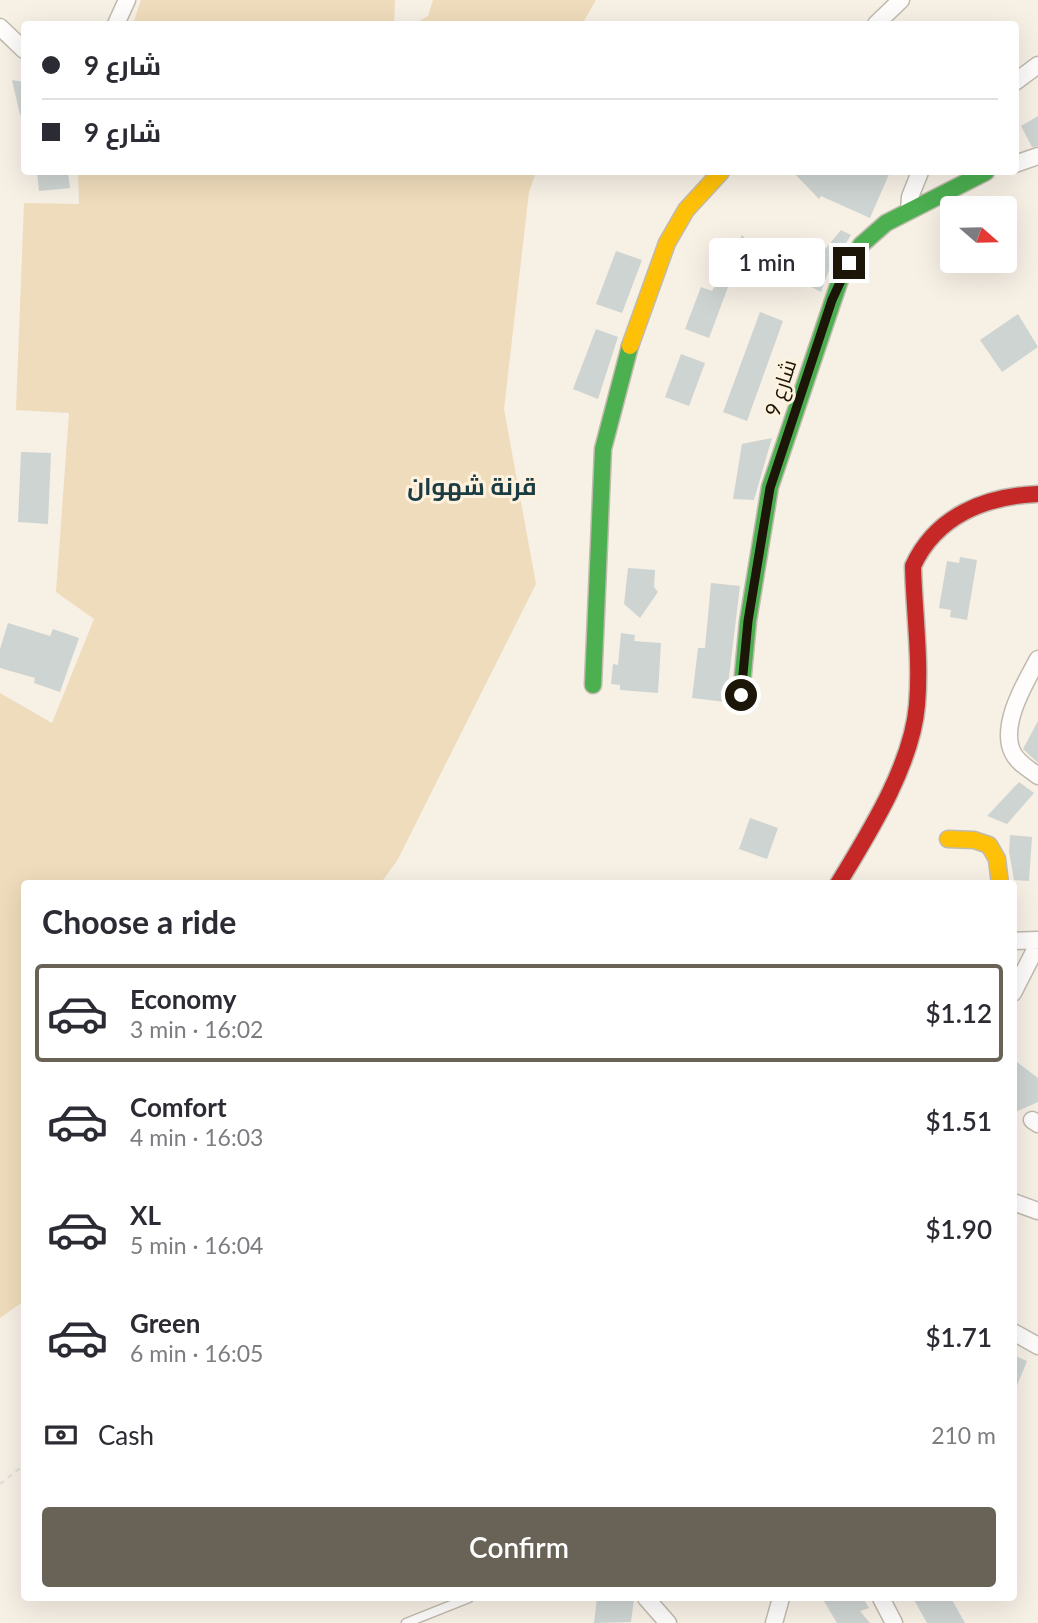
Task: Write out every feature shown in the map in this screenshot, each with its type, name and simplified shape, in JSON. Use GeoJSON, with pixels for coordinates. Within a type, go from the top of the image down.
{"type":"FeatureCollection","features":[{"type":"Feature","properties":{"kind":"street"},"geometry":{"type":"LineString","coordinates":[[117,21],[127,0]]}},
{"type":"Feature","properties":{"kind":"street"},"geometry":{"type":"LineString","coordinates":[[879,21],[901,0]]}},
{"type":"Feature","properties":{"kind":"street"},"geometry":{"type":"LineString","coordinates":[[0,27],[21,47]]}},
{"type":"Feature","properties":{"kind":"street"},"geometry":{"type":"LineString","coordinates":[[1019,79],[1038,65]]}},
{"type":"Feature","properties":{"kind":"street"},"geometry":{"type":"LineString","coordinates":[[1019,163],[1038,156]]}},
{"type":"Feature","properties":{"kind":"street"},"geometry":{"type":"LineString","coordinates":[[593,685],[603,449],[621,372],[667,243],[686,210],[718,175]]}},
{"type":"Feature","properties":{"kind":"street"},"geometry":{"type":"LineString","coordinates":[[909,210],[910,197],[919,175]]}},
{"type":"Feature","properties":{"kind":"street","name":"شارع 9"},"geometry":{"type":"LineString","coordinates":[[741,695],[748,621],[770,488],[832,300],[861,245],[886,223],[980,175]]}},
{"type":"Feature","properties":{"kind":"street"},"geometry":{"type":"LineString","coordinates":[[840,880],[881,812],[903,759],[917,706],[913,566],[918,552],[935,531],[965,512],[991,500],[1020,493],[1038,494]]}},
{"type":"Feature","properties":{"kind":"street"},"geometry":{"type":"LineString","coordinates":[[1038,659],[1017,704],[1010,734],[1014,756],[1038,776]]}},
{"type":"Feature","properties":{"kind":"street"},"geometry":{"type":"LineString","coordinates":[[948,839],[978,840],[993,845],[998,852],[1000,880]]}},
{"type":"Feature","properties":{"kind":"street"},"geometry":{"type":"LineString","coordinates":[[1017,941],[1038,942],[1017,985]]}},
{"type":"Feature","properties":{"kind":"street"},"geometry":{"type":"LineString","coordinates":[[1017,1203],[1038,1211]]}},
{"type":"Feature","properties":{"kind":"street"},"geometry":{"type":"LineString","coordinates":[[1017,1334],[1038,1346]]}},
{"type":"Feature","properties":{"kind":"street"},"geometry":{"type":"LineString","coordinates":[[649,1601],[668,1623]]}},
{"type":"Feature","properties":{"kind":"street"},"geometry":{"type":"LineString","coordinates":[[774,1623],[780,1601]]}},
{"type":"Feature","properties":{"kind":"street"},"geometry":{"type":"LineString","coordinates":[[883,1601],[894,1623]]}},
{"type":"Feature","properties":{"kind":"lane"},"geometry":{"type":"LineString","coordinates":[[406,1623],[461,1601]]}},
{"type":"Feature","properties":{"kind":"path"},"geometry":{"type":"LineString","coordinates":[[0,1484],[21,1467]]}},
{"type":"Feature","properties":{"kind":"shaded area"},"geometry":{"type":"Polygon","coordinates":[[[141,0],[395,0],[394,21],[134,21],[141,0]]]}},
{"type":"Feature","properties":{"kind":"shaded area"},"geometry":{"type":"Polygon","coordinates":[[[433,0],[596,0],[584,21],[419,21],[428,16],[433,0]]]}},
{"type":"Feature","properties":{"kind":"shaded area"},"geometry":{"type":"Polygon","coordinates":[[[78,175],[535,175],[529,192],[504,409],[536,584],[397,861],[383,880],[21,880],[21,1303],[0,1318],[0,693],[52,723],[94,619],[56,592],[69,413],[16,410],[24,203],[79,204],[78,175]]]}},
{"type":"Feature","properties":{"kind":"building"},"geometry":{"type":"Polygon","coordinates":[[[12,80],[21,82],[20,115],[12,80]]]}},
{"type":"Feature","properties":{"kind":"building"},"geometry":{"type":"Polygon","coordinates":[[[1038,116],[1038,146],[1032,147],[1021,126],[1038,116]]]}},
{"type":"Feature","properties":{"kind":"building"},"geometry":{"type":"Polygon","coordinates":[[[37,175],[68,175],[70,188],[39,191],[37,175]]]}},
{"type":"Feature","properties":{"kind":"building"},"geometry":{"type":"Polygon","coordinates":[[[796,175],[889,175],[870,218],[821,196],[819,199],[796,175]]]}},
{"type":"Feature","properties":{"kind":"building"},"geometry":{"type":"Polygon","coordinates":[[[841,230],[851,235],[829,270],[821,292],[804,283],[821,254],[841,230]]]}},
{"type":"Feature","properties":{"kind":"building"},"geometry":{"type":"Polygon","coordinates":[[[742,235],[760,256],[752,287],[731,279],[709,338],[685,329],[701,287],[712,291],[742,235]]]}},
{"type":"Feature","properties":{"kind":"building"},"geometry":{"type":"Polygon","coordinates":[[[616,251],[642,260],[622,313],[596,304],[616,251]]]}},
{"type":"Feature","properties":{"kind":"building"},"geometry":{"type":"Polygon","coordinates":[[[760,312],[783,321],[747,421],[723,412],[760,312]]]}},
{"type":"Feature","properties":{"kind":"building"},"geometry":{"type":"Polygon","coordinates":[[[1018,314],[1038,347],[1002,372],[980,340],[1018,314]]]}},
{"type":"Feature","properties":{"kind":"building"},"geometry":{"type":"Polygon","coordinates":[[[596,329],[618,337],[598,399],[573,389],[596,329]]]}},
{"type":"Feature","properties":{"kind":"building"},"geometry":{"type":"Polygon","coordinates":[[[681,354],[705,363],[689,406],[665,397],[681,354]]]}},
{"type":"Feature","properties":{"kind":"building"},"geometry":{"type":"Polygon","coordinates":[[[772,438],[754,500],[733,499],[742,444],[772,438]]]}},
{"type":"Feature","properties":{"kind":"building"},"geometry":{"type":"Polygon","coordinates":[[[21,452],[51,453],[48,524],[18,522],[21,452]]]}},
{"type":"Feature","properties":{"kind":"building"},"geometry":{"type":"Polygon","coordinates":[[[960,557],[977,560],[967,620],[950,617],[951,610],[939,608],[947,561],[959,563],[960,557]]]}},
{"type":"Feature","properties":{"kind":"building"},"geometry":{"type":"Polygon","coordinates":[[[628,568],[655,570],[654,587],[658,592],[640,618],[624,604],[628,568]]]}},
{"type":"Feature","properties":{"kind":"building"},"geometry":{"type":"Polygon","coordinates":[[[711,583],[740,586],[726,702],[692,698],[698,648],[705,648],[711,583]]]}},
{"type":"Feature","properties":{"kind":"building"},"geometry":{"type":"Polygon","coordinates":[[[8,623],[50,636],[53,629],[79,638],[60,692],[34,683],[35,678],[0,668],[0,649],[8,623]]]}},
{"type":"Feature","properties":{"kind":"building"},"geometry":{"type":"Polygon","coordinates":[[[621,633],[635,635],[634,641],[661,643],[658,693],[620,690],[620,685],[611,684],[613,664],[618,665],[621,633]]]}},
{"type":"Feature","properties":{"kind":"building"},"geometry":{"type":"Polygon","coordinates":[[[1038,721],[1038,763],[1023,749],[1038,721]]]}},
{"type":"Feature","properties":{"kind":"building"},"geometry":{"type":"Polygon","coordinates":[[[1019,782],[1034,793],[1007,824],[987,816],[1019,782]]]}},
{"type":"Feature","properties":{"kind":"building"},"geometry":{"type":"Polygon","coordinates":[[[750,818],[778,828],[767,859],[739,849],[750,818]]]}},
{"type":"Feature","properties":{"kind":"building"},"geometry":{"type":"Polygon","coordinates":[[[1010,835],[1032,837],[1029,881],[1014,880],[1009,852],[1010,835]]]}},
{"type":"Feature","properties":{"kind":"building"},"geometry":{"type":"Polygon","coordinates":[[[1017,1062],[1038,1078],[1038,1102],[1017,1111],[1017,1062]]]}},
{"type":"Feature","properties":{"kind":"building"},"geometry":{"type":"Polygon","coordinates":[[[1017,1357],[1027,1361],[1017,1386],[1017,1357]]]}},
{"type":"Feature","properties":{"kind":"building"},"geometry":{"type":"Polygon","coordinates":[[[597,1601],[634,1601],[631,1622],[594,1623],[597,1601]]]}},
{"type":"Feature","properties":{"kind":"building"},"geometry":{"type":"Polygon","coordinates":[[[824,1601],[865,1601],[869,1608],[860,1611],[870,1623],[837,1623],[824,1601]]]}},
{"type":"Feature","properties":{"kind":"building"},"geometry":{"type":"Polygon","coordinates":[[[915,1601],[953,1601],[965,1623],[927,1623],[915,1601]]]}},
{"type":"Feature","properties":{"kind":"traffic: fast"},"geometry":{"type":"LineString","coordinates":[[741,695],[748,621],[770,487],[841,277],[861,245],[886,223],[980,175]]}},
{"type":"Feature","properties":{"kind":"traffic: fast"},"geometry":{"type":"LineString","coordinates":[[593,685],[603,449],[630,346]]}},
{"type":"Feature","properties":{"kind":"traffic: slow"},"geometry":{"type":"LineString","coordinates":[[630,346],[667,243],[686,210],[718,175]]}},
{"type":"Feature","properties":{"kind":"traffic: slow"},"geometry":{"type":"LineString","coordinates":[[948,839],[974,840],[989,845],[997,859],[1000,880]]}},
{"type":"Feature","properties":{"kind":"traffic: jam"},"geometry":{"type":"LineString","coordinates":[[840,880],[898,775],[913,728],[918,670],[913,566],[935,534],[964,512],[999,499],[1038,494]]}},
{"type":"Feature","properties":{"kind":"district","name":"قرنة شهوان"},"geometry":{"type":"Point","coordinates":[472,487]}},
{"type":"Feature","properties":{"kind":"route"},"geometry":{"type":"LineString","coordinates":[[741,695],[748,621],[770,488],[832,300],[849,263]]}}]}
